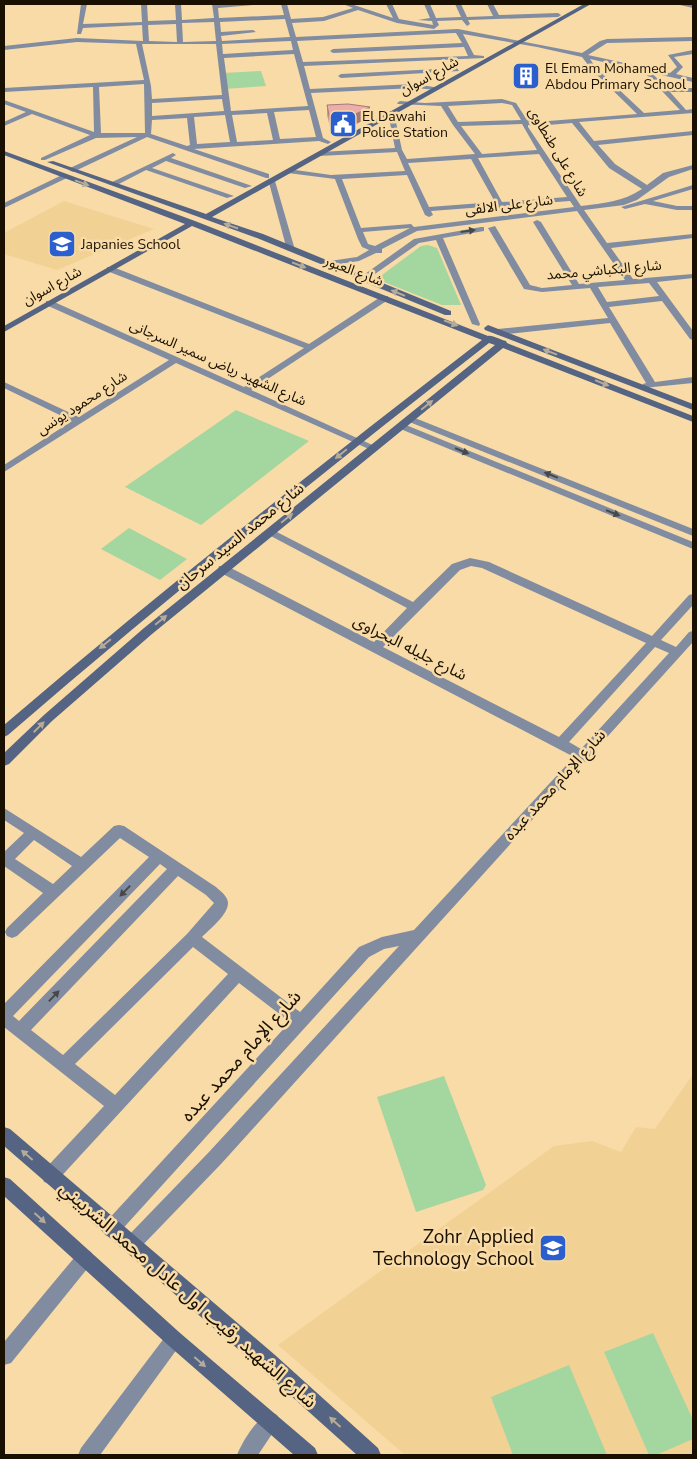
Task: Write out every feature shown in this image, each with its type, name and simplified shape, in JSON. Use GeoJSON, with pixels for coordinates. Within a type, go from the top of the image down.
{"type":"FeatureCollection","features":[{"type":"Feature","properties":{"kind":"street"},"geometry":{"type":"LineString","coordinates":[[78,40],[84,4]]}},
{"type":"Feature","properties":{"kind":"street"},"geometry":{"type":"LineString","coordinates":[[144,4],[145,23],[141,51],[149,101],[150,118],[147,135]]}},
{"type":"Feature","properties":{"kind":"street"},"geometry":{"type":"LineString","coordinates":[[178,4],[180,44]]}},
{"type":"Feature","properties":{"kind":"street"},"geometry":{"type":"LineString","coordinates":[[248,4],[255,41]]}},
{"type":"Feature","properties":{"kind":"street"},"geometry":{"type":"LineString","coordinates":[[234,144],[227,113],[215,5],[262,4]]}},
{"type":"Feature","properties":{"kind":"street"},"geometry":{"type":"LineString","coordinates":[[284,4],[320,139]]}},
{"type":"Feature","properties":{"kind":"street"},"geometry":{"type":"LineString","coordinates":[[348,4],[396,20],[511,40],[693,80]]}},
{"type":"Feature","properties":{"kind":"street"},"geometry":{"type":"LineString","coordinates":[[390,4],[396,20]]}},
{"type":"Feature","properties":{"kind":"street"},"geometry":{"type":"LineString","coordinates":[[427,4],[436,28]]}},
{"type":"Feature","properties":{"kind":"street"},"geometry":{"type":"LineString","coordinates":[[458,4],[471,34]]}},
{"type":"Feature","properties":{"kind":"street"},"geometry":{"type":"LineString","coordinates":[[490,4],[497,17]]}},
{"type":"Feature","properties":{"kind":"street","name":"شارع اسوان"},"geometry":{"type":"LineString","coordinates":[[201,216],[328,142],[578,4]]}},
{"type":"Feature","properties":{"kind":"street","name":"شارع اسوان"},"geometry":{"type":"LineString","coordinates":[[201,216],[248,186],[288,171],[588,4]]}},
{"type":"Feature","properties":{"kind":"street"},"geometry":{"type":"LineString","coordinates":[[682,4],[693,6]]}},
{"type":"Feature","properties":{"kind":"street"},"geometry":{"type":"LineString","coordinates":[[4,48],[78,40],[180,44],[294,40],[329,30],[339,15],[359,8]]}},
{"type":"Feature","properties":{"kind":"street"},"geometry":{"type":"LineString","coordinates":[[371,13],[374,20]]}},
{"type":"Feature","properties":{"kind":"street"},"geometry":{"type":"LineString","coordinates":[[396,20],[558,14]]}},
{"type":"Feature","properties":{"kind":"street"},"geometry":{"type":"LineString","coordinates":[[339,15],[342,22]]}},
{"type":"Feature","properties":{"kind":"street"},"geometry":{"type":"LineString","coordinates":[[80,26],[251,18],[288,19],[347,37],[458,31]]}},
{"type":"Feature","properties":{"kind":"street"},"geometry":{"type":"LineString","coordinates":[[377,28],[380,36]]}},
{"type":"Feature","properties":{"kind":"street"},"geometry":{"type":"LineString","coordinates":[[329,30],[333,51],[345,89]]}},
{"type":"Feature","properties":{"kind":"street"},"geometry":{"type":"LineString","coordinates":[[344,30],[347,37]]}},
{"type":"Feature","properties":{"kind":"street"},"geometry":{"type":"LineString","coordinates":[[458,31],[472,57]]}},
{"type":"Feature","properties":{"kind":"street"},"geometry":{"type":"LineString","coordinates":[[219,34],[254,32]]}},
{"type":"Feature","properties":{"kind":"street"},"geometry":{"type":"LineString","coordinates":[[584,55],[607,40],[693,39]]}},
{"type":"Feature","properties":{"kind":"street"},"geometry":{"type":"LineString","coordinates":[[98,40],[141,51]]}},
{"type":"Feature","properties":{"kind":"street"},"geometry":{"type":"LineString","coordinates":[[333,51],[465,45]]}},
{"type":"Feature","properties":{"kind":"street"},"geometry":{"type":"LineString","coordinates":[[221,56],[297,52]]}},
{"type":"Feature","properties":{"kind":"street"},"geometry":{"type":"LineString","coordinates":[[671,75],[680,67],[670,56],[693,52]]}},
{"type":"Feature","properties":{"kind":"street"},"geometry":{"type":"LineString","coordinates":[[584,55],[594,69],[642,115]]}},
{"type":"Feature","properties":{"kind":"street"},"geometry":{"type":"LineString","coordinates":[[300,64],[482,56]]}},
{"type":"Feature","properties":{"kind":"street"},"geometry":{"type":"LineString","coordinates":[[403,60],[415,86]]}},
{"type":"Feature","properties":{"kind":"street"},"geometry":{"type":"LineString","coordinates":[[645,69],[665,90],[686,118]]}},
{"type":"Feature","properties":{"kind":"street"},"geometry":{"type":"LineString","coordinates":[[341,76],[457,70]]}},
{"type":"Feature","properties":{"kind":"street"},"geometry":{"type":"LineString","coordinates":[[4,90],[147,82]]}},
{"type":"Feature","properties":{"kind":"street"},"geometry":{"type":"LineString","coordinates":[[96,85],[97,136]]}},
{"type":"Feature","properties":{"kind":"street"},"geometry":{"type":"LineString","coordinates":[[308,91],[415,86],[437,88]]}},
{"type":"Feature","properties":{"kind":"street"},"geometry":{"type":"LineString","coordinates":[[665,90],[693,90]]}},
{"type":"Feature","properties":{"kind":"street"},"geometry":{"type":"LineString","coordinates":[[149,101],[225,97]]}},
{"type":"Feature","properties":{"kind":"street"},"geometry":{"type":"LineString","coordinates":[[4,102],[97,136],[147,135],[269,178],[293,250],[283,251],[280,253],[280,258]]}},
{"type":"Feature","properties":{"kind":"street","name":"شارع على طنطاوى"},"geometry":{"type":"LineString","coordinates":[[400,102],[444,105],[509,102],[516,105],[525,122],[525,127],[572,199],[631,282]]}},
{"type":"Feature","properties":{"kind":"street"},"geometry":{"type":"LineString","coordinates":[[444,105],[455,124],[461,128],[477,157],[506,218]]}},
{"type":"Feature","properties":{"kind":"street"},"geometry":{"type":"LineString","coordinates":[[150,118],[312,108]]}},
{"type":"Feature","properties":{"kind":"street"},"geometry":{"type":"LineString","coordinates":[[270,110],[277,142]]}},
{"type":"Feature","properties":{"kind":"street"},"geometry":{"type":"LineString","coordinates":[[4,124],[31,112]]}},
{"type":"Feature","properties":{"kind":"street"},"geometry":{"type":"LineString","coordinates":[[455,124],[525,122],[536,124],[642,115],[686,118],[693,112]]}},
{"type":"Feature","properties":{"kind":"street"},"geometry":{"type":"LineString","coordinates":[[358,230],[434,225],[399,150],[391,113]]}},
{"type":"Feature","properties":{"kind":"street"},"geometry":{"type":"LineString","coordinates":[[188,148],[190,115]]}},
{"type":"Feature","properties":{"kind":"street"},"geometry":{"type":"LineString","coordinates":[[574,121],[612,166],[646,188]]}},
{"type":"Feature","properties":{"kind":"street"},"geometry":{"type":"LineString","coordinates":[[592,143],[693,133]]}},
{"type":"Feature","properties":{"kind":"street"},"geometry":{"type":"LineString","coordinates":[[73,170],[147,135]]}},
{"type":"Feature","properties":{"kind":"street"},"geometry":{"type":"LineString","coordinates":[[43,164],[97,136]]}},
{"type":"Feature","properties":{"kind":"street"},"geometry":{"type":"LineString","coordinates":[[112,184],[188,148],[320,139],[328,142]]}},
{"type":"Feature","properties":{"kind":"street"},"geometry":{"type":"LineString","coordinates":[[598,151],[693,140]]}},
{"type":"Feature","properties":{"kind":"street","name":"شارع العبور"},"geometry":{"type":"LineString","coordinates":[[4,144],[65,177],[385,298],[640,386],[665,396],[692,413]]}},
{"type":"Feature","properties":{"kind":"street"},"geometry":{"type":"LineString","coordinates":[[319,154],[399,150]]}},
{"type":"Feature","properties":{"kind":"street"},"geometry":{"type":"LineString","coordinates":[[404,162],[542,152]]}},
{"type":"Feature","properties":{"kind":"street","name":"شارع العبور"},"geometry":{"type":"LineString","coordinates":[[4,153],[43,164],[54,163],[260,236],[458,317]]}},
{"type":"Feature","properties":{"kind":"street"},"geometry":{"type":"LineString","coordinates":[[166,159],[248,186]]}},
{"type":"Feature","properties":{"kind":"street","name":"شارع على الالفى"},"geometry":{"type":"LineString","coordinates":[[362,279],[411,243],[438,236],[537,222],[621,203],[634,198],[666,175],[693,167]]}},
{"type":"Feature","properties":{"kind":"street"},"geometry":{"type":"LineString","coordinates":[[146,168],[230,196]]}},
{"type":"Feature","properties":{"kind":"street"},"geometry":{"type":"LineString","coordinates":[[288,171],[338,177],[410,173]]}},
{"type":"Feature","properties":{"kind":"street"},"geometry":{"type":"LineString","coordinates":[[6,203],[65,177]]}},
{"type":"Feature","properties":{"kind":"street"},"geometry":{"type":"LineString","coordinates":[[338,177],[365,245],[394,256]]}},
{"type":"Feature","properties":{"kind":"street","name":"شارع على الالفى"},"geometry":{"type":"LineString","coordinates":[[326,264],[350,262],[406,232],[434,225],[581,212],[645,202],[661,195],[692,189]]}},
{"type":"Feature","properties":{"kind":"street"},"geometry":{"type":"LineString","coordinates":[[634,198],[677,208],[693,208]]}},
{"type":"Feature","properties":{"kind":"street"},"geometry":{"type":"LineString","coordinates":[[427,209],[572,199]]}},
{"type":"Feature","properties":{"kind":"street","name":"شارع اسوان"},"geometry":{"type":"LineString","coordinates":[[4,329],[188,222]]}},
{"type":"Feature","properties":{"kind":"street","name":"شارع اسوان"},"geometry":{"type":"LineString","coordinates":[[4,319],[188,222]]}},
{"type":"Feature","properties":{"kind":"street"},"geometry":{"type":"LineString","coordinates":[[537,222],[577,287]]}},
{"type":"Feature","properties":{"kind":"street","name":"شارع البكباشي محمد"},"geometry":{"type":"LineString","coordinates":[[492,228],[527,287],[536,290],[693,276]]}},
{"type":"Feature","properties":{"kind":"street"},"geometry":{"type":"LineString","coordinates":[[245,244],[259,240],[260,236]]}},
{"type":"Feature","properties":{"kind":"street"},"geometry":{"type":"LineString","coordinates":[[438,236],[476,324]]}},
{"type":"Feature","properties":{"kind":"street"},"geometry":{"type":"LineString","coordinates":[[608,249],[693,236]]}},
{"type":"Feature","properties":{"kind":"street"},"geometry":{"type":"LineString","coordinates":[[608,249],[693,244]]}},
{"type":"Feature","properties":{"kind":"street"},"geometry":{"type":"LineString","coordinates":[[110,269],[310,347]]}},
{"type":"Feature","properties":{"kind":"street"},"geometry":{"type":"LineString","coordinates":[[651,280],[693,337]]}},
{"type":"Feature","properties":{"kind":"street"},"geometry":{"type":"LineString","coordinates":[[592,285],[652,385]]}},
{"type":"Feature","properties":{"kind":"street"},"geometry":{"type":"LineString","coordinates":[[245,390],[385,298]]}},
{"type":"Feature","properties":{"kind":"street"},"geometry":{"type":"LineString","coordinates":[[604,305],[665,298]]}},
{"type":"Feature","properties":{"kind":"street","name":"شارع الشهيد رياض سمير السرجانى"},"geometry":{"type":"LineString","coordinates":[[50,303],[374,448]]}},
{"type":"Feature","properties":{"kind":"street","name":"شارع العبور"},"geometry":{"type":"LineString","coordinates":[[467,320],[494,335],[503,343],[654,404],[692,413]]}},
{"type":"Feature","properties":{"kind":"street"},"geometry":{"type":"LineString","coordinates":[[494,335],[613,320]]}},
{"type":"Feature","properties":{"kind":"street","name":"شارع محمد السيد سرحان"},"geometry":{"type":"LineString","coordinates":[[4,732],[99,649],[358,441],[494,335]]}},
{"type":"Feature","properties":{"kind":"street","name":"شارع محمد السيد سرحان"},"geometry":{"type":"LineString","coordinates":[[4,761],[107,665],[503,343]]}},
{"type":"Feature","properties":{"kind":"street","name":"شارع محمود يونس"},"geometry":{"type":"LineString","coordinates":[[4,469],[176,359]]}},
{"type":"Feature","properties":{"kind":"street"},"geometry":{"type":"LineString","coordinates":[[640,386],[693,380]]}},
{"type":"Feature","properties":{"kind":"street"},"geometry":{"type":"LineString","coordinates":[[4,385],[79,421]]}},
{"type":"Feature","properties":{"kind":"street"},"geometry":{"type":"LineString","coordinates":[[654,404],[662,401],[665,396]]}},
{"type":"Feature","properties":{"kind":"street"},"geometry":{"type":"LineString","coordinates":[[410,419],[693,533]]}},
{"type":"Feature","properties":{"kind":"street"},"geometry":{"type":"LineString","coordinates":[[401,426],[693,546]]}},
{"type":"Feature","properties":{"kind":"street"},"geometry":{"type":"LineString","coordinates":[[271,532],[414,607]]}},
{"type":"Feature","properties":{"kind":"street"},"geometry":{"type":"LineString","coordinates":[[375,648],[456,567],[462,564],[477,563],[523,581],[677,652]]}},
{"type":"Feature","properties":{"kind":"street","name":"شارع جليله البحراوى"},"geometry":{"type":"LineString","coordinates":[[223,569],[582,755]]}},
{"type":"Feature","properties":{"kind":"street","name":"شارع الإمام محمد عبده"},"geometry":{"type":"LineString","coordinates":[[560,744],[693,598]]}},
{"type":"Feature","properties":{"kind":"street","name":"شارع الإمام محمد عبده"},"geometry":{"type":"LineString","coordinates":[[131,1245],[216,1158],[693,635]]}},
{"type":"Feature","properties":{"kind":"street"},"geometry":{"type":"LineString","coordinates":[[4,813],[82,865]]}},
{"type":"Feature","properties":{"kind":"street"},"geometry":{"type":"LineString","coordinates":[[12,932],[119,830],[177,868],[217,896],[221,901],[220,908],[192,938],[64,1065]]}},
{"type":"Feature","properties":{"kind":"street"},"geometry":{"type":"LineString","coordinates":[[33,833],[4,859],[53,892]]}},
{"type":"Feature","properties":{"kind":"street"},"geometry":{"type":"LineString","coordinates":[[115,1105],[20,1031],[4,1016],[159,856]]}},
{"type":"Feature","properties":{"kind":"street"},"geometry":{"type":"LineString","coordinates":[[20,1031],[177,868]]}},
{"type":"Feature","properties":{"kind":"street","name":"شارع الإمام محمد عبده"},"geometry":{"type":"LineString","coordinates":[[111,1229],[364,952],[382,943],[417,936]]}},
{"type":"Feature","properties":{"kind":"street"},"geometry":{"type":"LineString","coordinates":[[192,938],[300,1021]]}},
{"type":"Feature","properties":{"kind":"street"},"geometry":{"type":"LineString","coordinates":[[50,1176],[238,974]]}},
{"type":"Feature","properties":{"kind":"street","name":"شارع الشهيد رقيب اول عادل محمد الشربيني"},"geometry":{"type":"LineString","coordinates":[[4,1135],[111,1229],[268,1362],[370,1455]]}},
{"type":"Feature","properties":{"kind":"street"},"geometry":{"type":"LineString","coordinates":[[4,1185],[174,1340],[308,1455]]}},
{"type":"Feature","properties":{"kind":"street"},"geometry":{"type":"LineString","coordinates":[[4,1356],[86,1258]]}},
{"type":"Feature","properties":{"kind":"street"},"geometry":{"type":"LineString","coordinates":[[88,1455],[174,1340]]}},
{"type":"Feature","properties":{"kind":"street"},"geometry":{"type":"LineString","coordinates":[[247,1455],[270,1422]]}},
{"type":"Feature","properties":{"kind":"shaded area","name":"Japanies School"},"geometry":{"type":"Polygon","coordinates":[[[64,201],[154,229],[57,270],[4,254],[4,233],[64,201]]]}},
{"type":"Feature","properties":{"kind":"shaded area","name":"Zohr Applied Technology School"},"geometry":{"type":"Polygon","coordinates":[[[693,1074],[693,1455],[405,1455],[278,1345],[554,1146],[592,1141],[621,1152],[636,1127],[655,1129],[693,1074]]]}},
{"type":"Feature","properties":{"kind":"green space"},"geometry":{"type":"Polygon","coordinates":[[[261,71],[266,86],[224,89],[223,73],[261,71]]]}},
{"type":"Feature","properties":{"kind":"green space"},"geometry":{"type":"Polygon","coordinates":[[[428,245],[437,248],[461,305],[442,305],[379,280],[378,278],[421,246],[428,245]]]}},
{"type":"Feature","properties":{"kind":"green space"},"geometry":{"type":"Polygon","coordinates":[[[236,410],[309,441],[201,525],[125,487],[236,410]]]}},
{"type":"Feature","properties":{"kind":"green space"},"geometry":{"type":"Polygon","coordinates":[[[129,528],[187,559],[160,580],[101,549],[129,528]]]}},
{"type":"Feature","properties":{"kind":"green space"},"geometry":{"type":"Polygon","coordinates":[[[444,1076],[486,1185],[483,1190],[416,1212],[377,1097],[444,1076]]]}},
{"type":"Feature","properties":{"kind":"green space"},"geometry":{"type":"Polygon","coordinates":[[[653,1333],[693,1420],[693,1439],[656,1455],[649,1455],[604,1352],[653,1333]]]}},
{"type":"Feature","properties":{"kind":"green space"},"geometry":{"type":"Polygon","coordinates":[[[569,1365],[607,1455],[513,1455],[491,1397],[569,1365]]]}},
{"type":"Feature","properties":{"kind":"building"},"geometry":{"type":"Polygon","coordinates":[[[348,104],[370,107],[339,122],[330,120],[327,105],[348,104]]]}},
{"type":"Feature","properties":{"kind":"place","name":"El Emam Mohamed Abdou Primary School"},"geometry":{"type":"Point","coordinates":[526,76]}},
{"type":"Feature","properties":{"kind":"place","name":"El Dawahi Police Station"},"geometry":{"type":"Point","coordinates":[343,124]}},
{"type":"Feature","properties":{"kind":"place","name":"Japanies School"},"geometry":{"type":"Point","coordinates":[62,244]}},
{"type":"Feature","properties":{"kind":"place","name":"Zohr Applied Technology School"},"geometry":{"type":"Point","coordinates":[553,1248]}}]}
